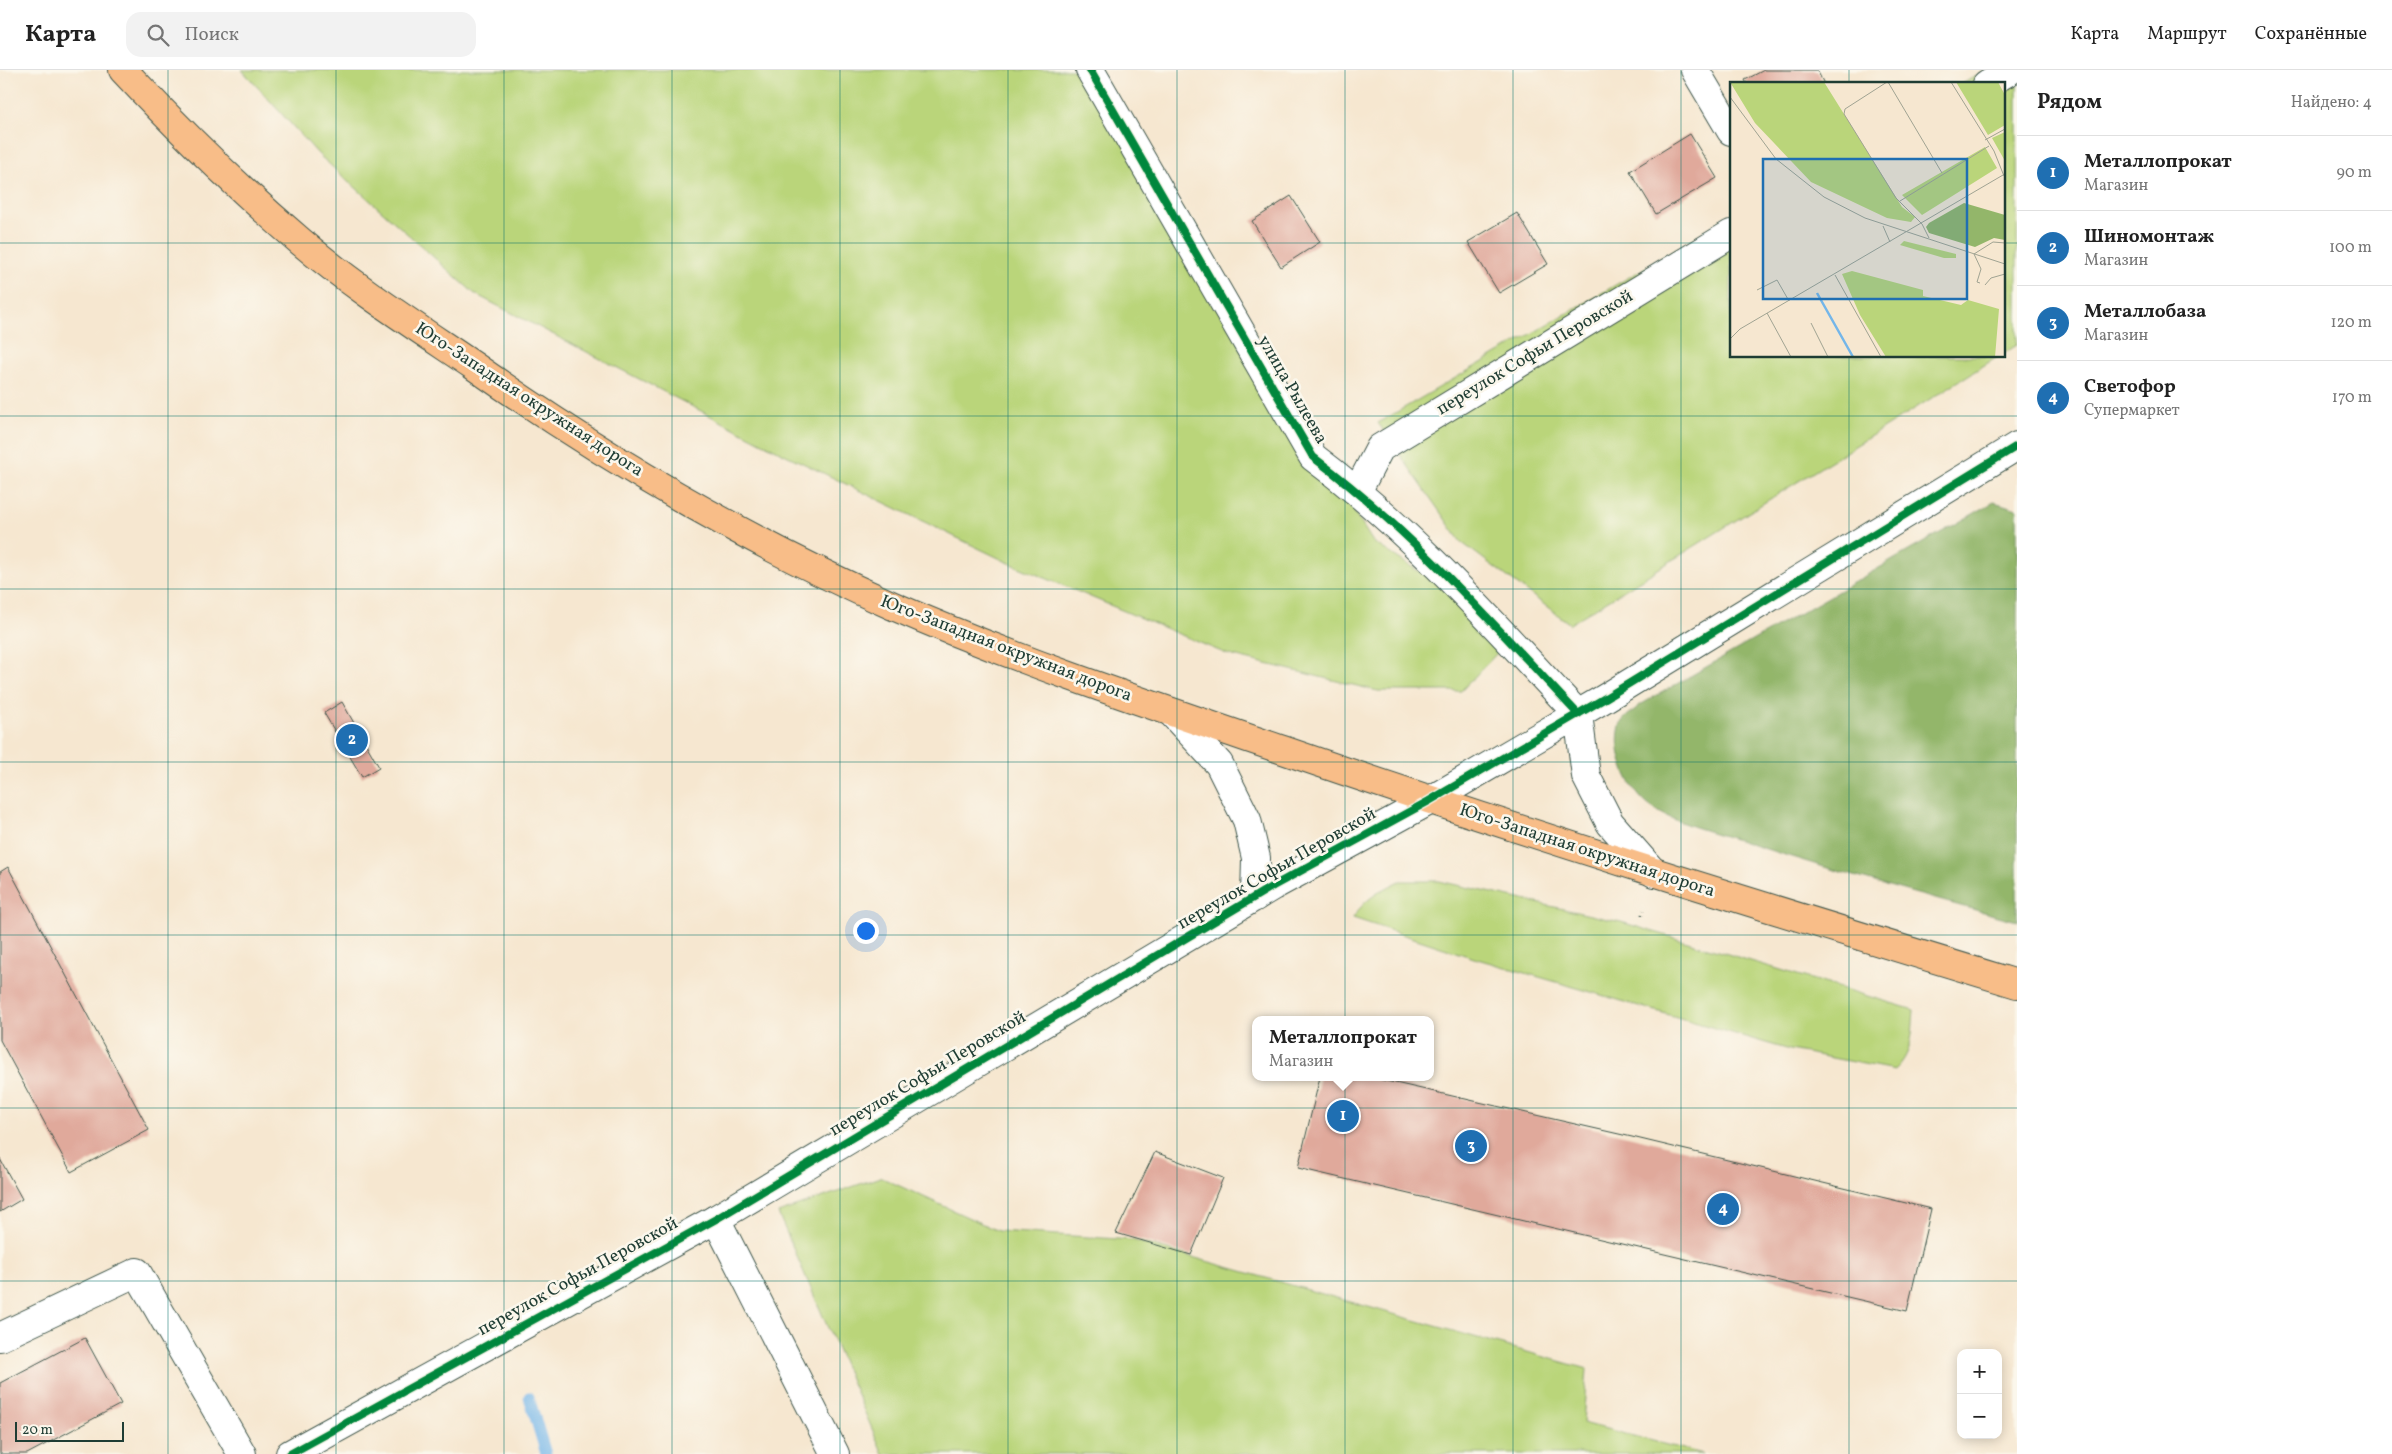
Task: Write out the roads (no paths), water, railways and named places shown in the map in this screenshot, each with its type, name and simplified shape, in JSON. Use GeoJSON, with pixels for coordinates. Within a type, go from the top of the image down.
{"type":"FeatureCollection","features":[{"type":"Feature","properties":{"kind":"highway","name":"Юго-Западная окружная дорога"},"geometry":{"type":"LineString","coordinates":[[123,70],[222,170],[302,243],[401,316],[600,451],[788,555],[890,604],[1005,652],[1172,712],[1429,801],[1654,873],[2017,984]]}},
{"type":"Feature","properties":{"kind":"street","name":"улица Рылеева"},"geometry":{"type":"LineString","coordinates":[[1090,70],[1313,457],[1358,490],[1457,586],[1578,714]]}},
{"type":"Feature","properties":{"kind":"street"},"geometry":{"type":"LineString","coordinates":[[1695,70],[1730,129]]}},
{"type":"Feature","properties":{"kind":"street"},"geometry":{"type":"LineString","coordinates":[[1990,82],[2011,70]]}},
{"type":"Feature","properties":{"kind":"street","name":"переулок Софьи Перовской"},"geometry":{"type":"LineString","coordinates":[[1358,490],[1380,448],[1730,235]]}},
{"type":"Feature","properties":{"kind":"street","name":"переулок Софьи Перовской"},"geometry":{"type":"LineString","coordinates":[[290,1454],[716,1218],[1255,897],[1429,801],[1578,714],[2017,446]]}},
{"type":"Feature","properties":{"kind":"street"},"geometry":{"type":"LineString","coordinates":[[1172,712],[1219,764],[1247,820],[1256,858],[1255,897]]}},
{"type":"Feature","properties":{"kind":"street"},"geometry":{"type":"LineString","coordinates":[[1578,714],[1586,776],[1610,823],[1654,873]]}},
{"type":"Feature","properties":{"kind":"street"},"geometry":{"type":"LineString","coordinates":[[716,1218],[835,1454]]}},
{"type":"Feature","properties":{"kind":"street"},"geometry":{"type":"LineString","coordinates":[[0,1337],[137,1272],[242,1454]]}},
{"type":"Feature","properties":{"kind":"waterway"},"geometry":{"type":"LineString","coordinates":[[529,1397],[546,1454]]}},
{"type":"Feature","properties":{"kind":"place","name":"Шиномонтаж"},"geometry":{"type":"Point","coordinates":[352,740]}},
{"type":"Feature","properties":{"kind":"place","name":"Металлопрокат"},"geometry":{"type":"Point","coordinates":[1343,1116]}},
{"type":"Feature","properties":{"kind":"place","name":"Металлобаза"},"geometry":{"type":"Point","coordinates":[1471,1146]}},
{"type":"Feature","properties":{"kind":"place","name":"Светофор"},"geometry":{"type":"Point","coordinates":[1723,1209]}}]}
